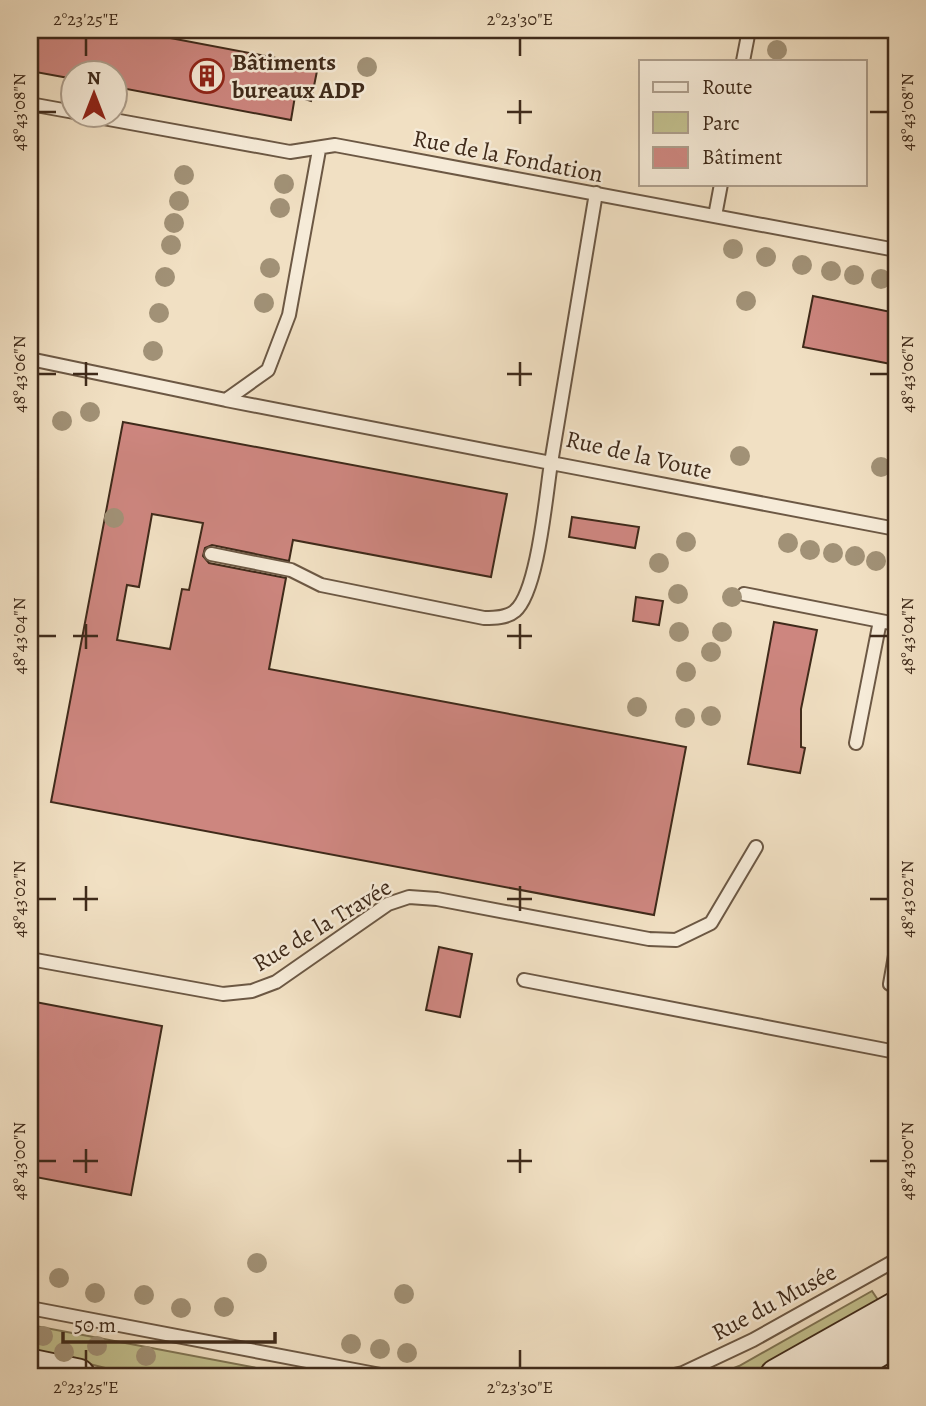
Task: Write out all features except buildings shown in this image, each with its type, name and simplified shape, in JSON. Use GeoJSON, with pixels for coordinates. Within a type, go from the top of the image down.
{"type":"FeatureCollection","features":[{"type":"Feature","properties":{"kind":"main road"},"geometry":{"type":"LineString","coordinates":[[777,1376],[896,1309]]}},
{"type":"Feature","properties":{"kind":"main road"},"geometry":{"type":"LineString","coordinates":[[834,1376],[896,1339]]}},
{"type":"Feature","properties":{"kind":"main road"},"geometry":{"type":"LineString","coordinates":[[30,1366],[78,1376]]}},
{"type":"Feature","properties":{"kind":"lane"},"geometry":{"type":"LineString","coordinates":[[743,60],[749,30]]}},
{"type":"Feature","properties":{"kind":"lane"},"geometry":{"type":"LineString","coordinates":[[30,104],[60,109]]}},
{"type":"Feature","properties":{"kind":"lane","name":"Rue de la Fondation"},"geometry":{"type":"LineString","coordinates":[[130,123],[290,152],[319,150],[335,145],[896,250]]}},
{"type":"Feature","properties":{"kind":"lane"},"geometry":{"type":"LineString","coordinates":[[226,400],[268,370],[289,315],[319,150]]}},
{"type":"Feature","properties":{"kind":"lane"},"geometry":{"type":"LineString","coordinates":[[715,216],[721,186]]}},
{"type":"Feature","properties":{"kind":"lane","name":"Rue de la Voute"},"geometry":{"type":"LineString","coordinates":[[596,193],[551,463],[896,530]]}},
{"type":"Feature","properties":{"kind":"lane"},"geometry":{"type":"LineString","coordinates":[[30,359],[551,463],[532,579],[524,599],[514,612],[497,618],[484,618],[321,585],[291,570],[211,554]]}},
{"type":"Feature","properties":{"kind":"lane"},"geometry":{"type":"LineString","coordinates":[[744,594],[896,624]]}},
{"type":"Feature","properties":{"kind":"lane"},"geometry":{"type":"LineString","coordinates":[[856,743],[880,621]]}},
{"type":"Feature","properties":{"kind":"lane","name":"Rue de la Travée"},"geometry":{"type":"LineString","coordinates":[[30,959],[223,994],[252,991],[276,982],[388,904],[409,897],[437,899],[649,939],[676,940],[710,923],[757,847]]}},
{"type":"Feature","properties":{"kind":"lane"},"geometry":{"type":"LineString","coordinates":[[896,950],[890,984],[896,987]]}},
{"type":"Feature","properties":{"kind":"lane"},"geometry":{"type":"LineString","coordinates":[[524,980],[896,1052]]}},
{"type":"Feature","properties":{"kind":"lane","name":"Rue du Musée"},"geometry":{"type":"LineString","coordinates":[[670,1376],[683,1373],[753,1340],[896,1260]]}},
{"type":"Feature","properties":{"kind":"lane"},"geometry":{"type":"LineString","coordinates":[[30,1308],[386,1376]]}},
{"type":"Feature","properties":{"kind":"green space"},"geometry":{"type":"Polygon","coordinates":[[[896,1290],[896,1300],[760,1376],[714,1376],[739,1366],[872,1291],[878,1300],[896,1290]]]}},
{"type":"Feature","properties":{"kind":"green space"},"geometry":{"type":"Polygon","coordinates":[[[30,1325],[299,1376],[137,1376],[30,1349],[30,1325]]]}},
{"type":"Feature","properties":{"kind":"place","name":"Bâtiments bureaux ADP"},"geometry":{"type":"Point","coordinates":[207,76]}}]}
